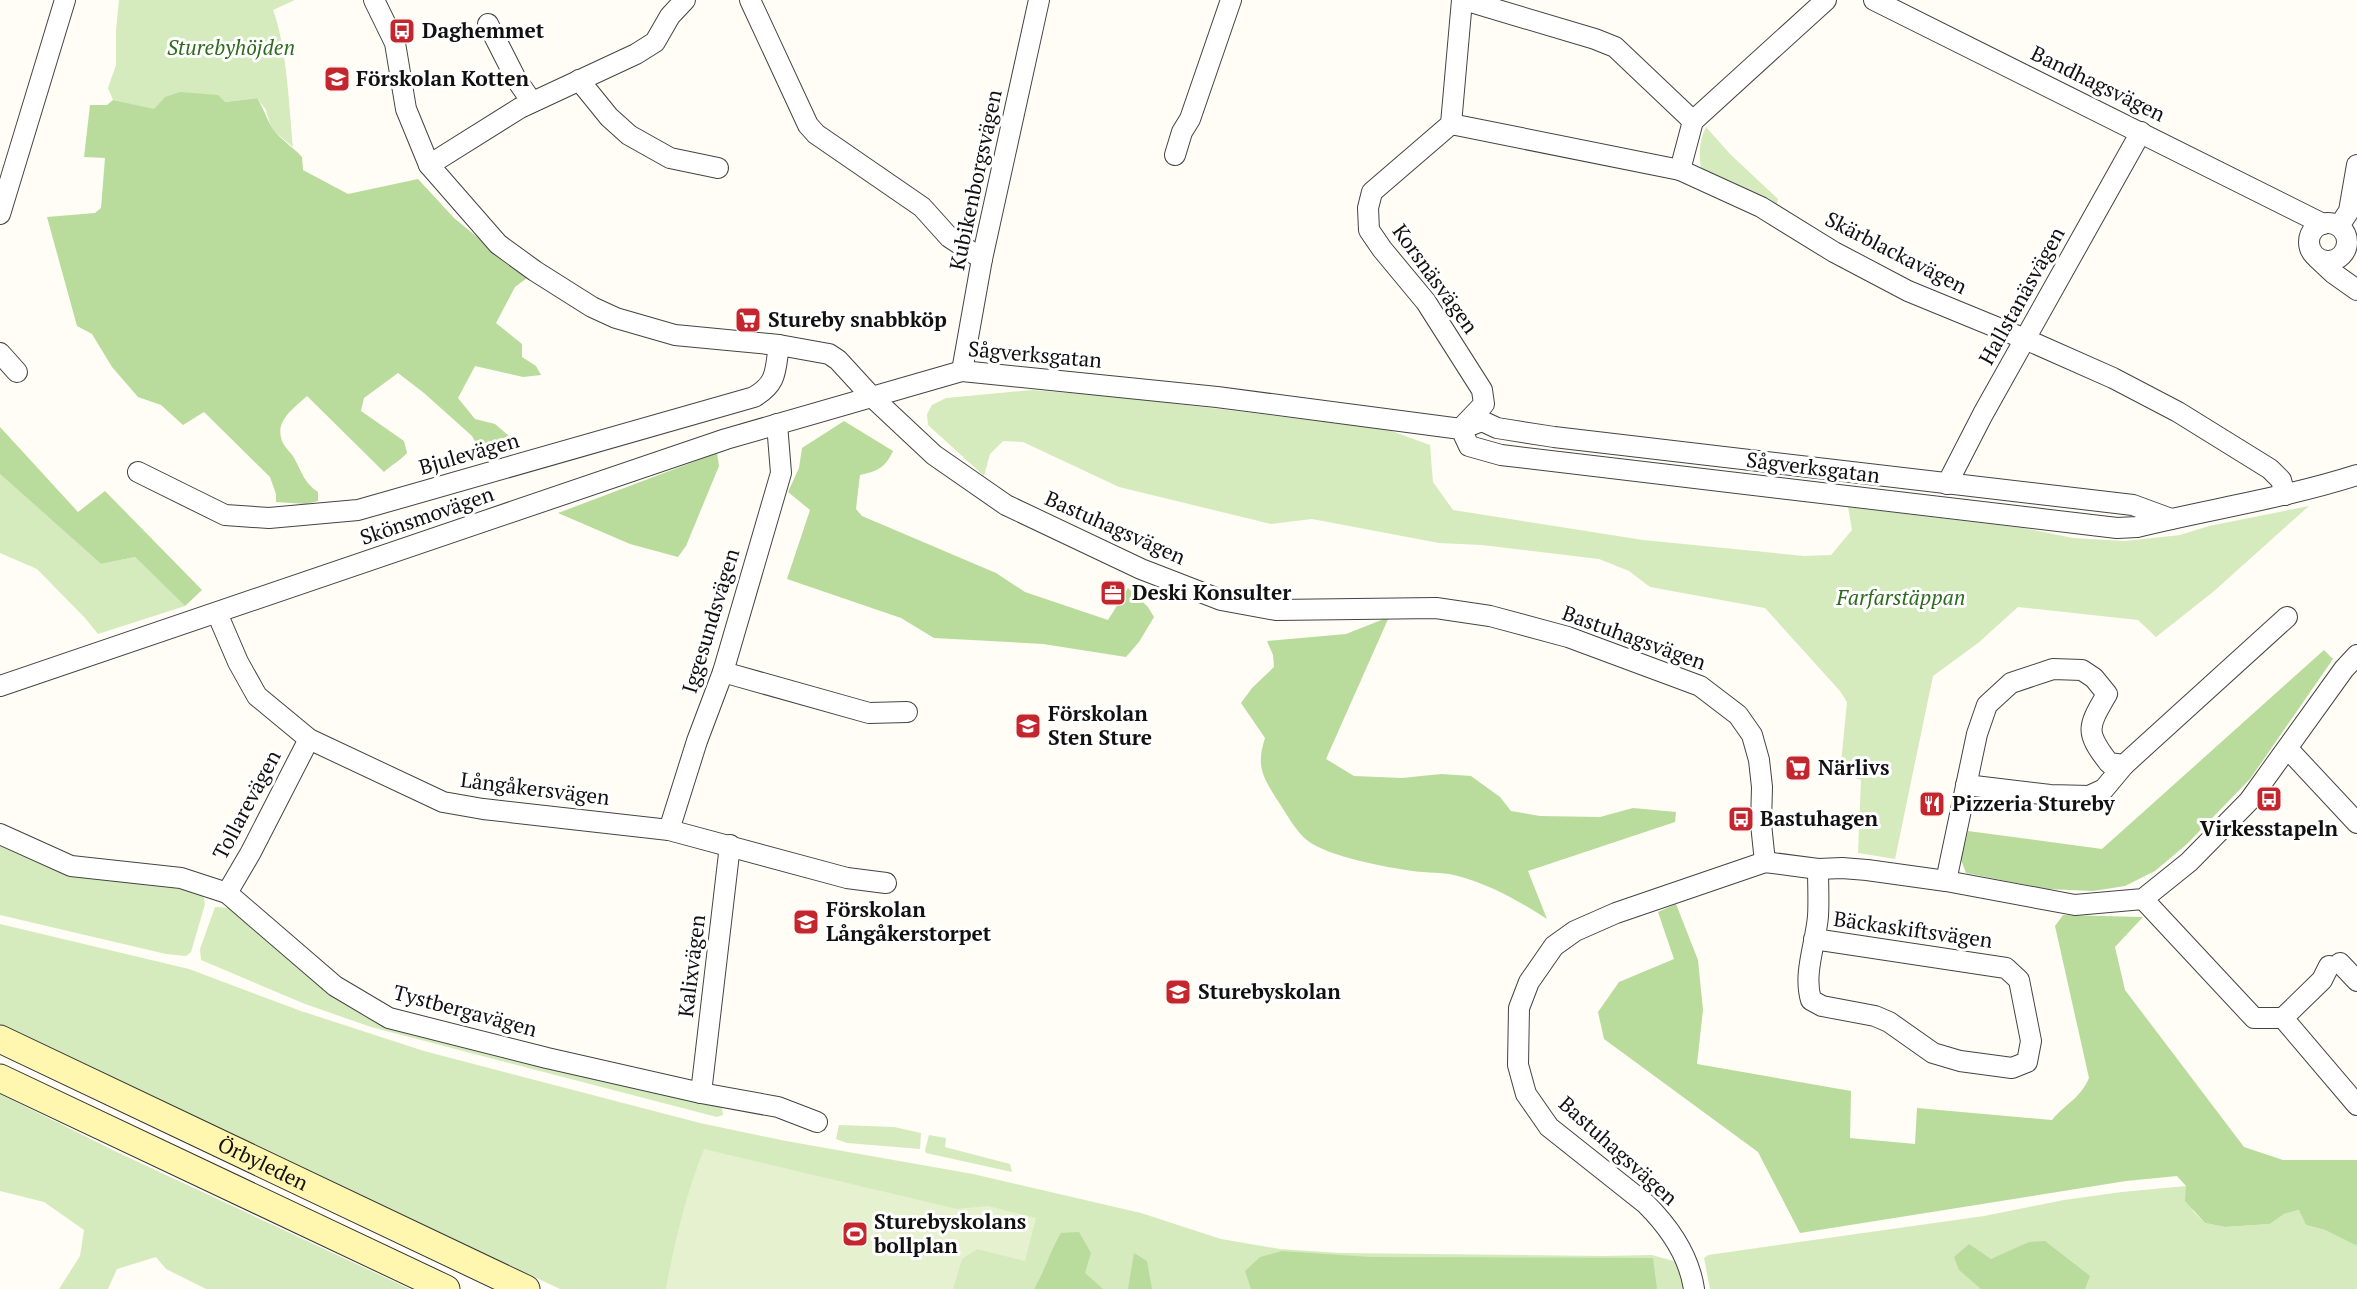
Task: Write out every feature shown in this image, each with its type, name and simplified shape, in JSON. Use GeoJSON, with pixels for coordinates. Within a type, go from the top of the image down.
{"type":"FeatureCollection","features":[{"type":"Feature","properties":{"kind":"main road","name":"Örbyleden"},"geometry":{"type":"LineString","coordinates":[[0,1040],[526,1289]]}},
{"type":"Feature","properties":{"kind":"main road","name":"Örbyleden"},"geometry":{"type":"LineString","coordinates":[[0,1078],[446,1289]]}},
{"type":"Feature","properties":{"kind":"street"},"geometry":{"type":"LineString","coordinates":[[0,214],[65,0]]}},
{"type":"Feature","properties":{"kind":"street"},"geometry":{"type":"LineString","coordinates":[[374,0],[395,44],[406,109],[429,165],[498,244],[535,271],[592,307],[616,318],[675,335],[779,345],[829,354],[838,360],[871,396]]}},
{"type":"Feature","properties":{"kind":"street"},"geometry":{"type":"LineString","coordinates":[[429,165],[532,102],[636,54],[656,42],[670,16],[685,0]]}},
{"type":"Feature","properties":{"kind":"street"},"geometry":{"type":"LineString","coordinates":[[750,0],[808,125],[816,134],[922,207],[949,237],[982,259]]}},
{"type":"Feature","properties":{"kind":"street","name":"Kubikenborgsvägen"},"geometry":{"type":"LineString","coordinates":[[962,370],[982,259],[1039,0]]}},
{"type":"Feature","properties":{"kind":"street"},"geometry":{"type":"LineString","coordinates":[[1175,155],[1182,132],[1190,119],[1231,0]]}},
{"type":"Feature","properties":{"kind":"street"},"geometry":{"type":"LineString","coordinates":[[1451,124],[1463,0],[1615,47],[1693,121]]}},
{"type":"Feature","properties":{"kind":"street"},"geometry":{"type":"LineString","coordinates":[[1680,170],[1693,121],[1826,0]]}},
{"type":"Feature","properties":{"kind":"street","name":"Bandhagsvägen"},"geometry":{"type":"LineString","coordinates":[[1874,0],[2141,132],[2344,237]]}},
{"type":"Feature","properties":{"kind":"street"},"geometry":{"type":"LineString","coordinates":[[488,24],[516,79],[532,102]]}},
{"type":"Feature","properties":{"kind":"street"},"geometry":{"type":"LineString","coordinates":[[579,80],[609,117],[629,135],[670,159],[718,168]]}},
{"type":"Feature","properties":{"kind":"street","name":"Skärblackavägen"},"geometry":{"type":"LineString","coordinates":[[1451,124],[1680,170],[1761,207],[1834,252],[1908,291],[2113,378],[2178,412],[2270,469],[2281,480],[2285,495]]}},
{"type":"Feature","properties":{"kind":"street","name":"Korsnäsvägen"},"geometry":{"type":"LineString","coordinates":[[1451,124],[1372,192],[1368,208],[1369,230],[1426,302],[1482,390],[1484,404],[1461,429]]}},
{"type":"Feature","properties":{"kind":"street","name":"Hallstanäsvägen"},"geometry":{"type":"LineString","coordinates":[[1947,484],[1983,414],[2141,132]]}},
{"type":"Feature","properties":{"kind":"street"},"geometry":{"type":"LineString","coordinates":[[2317,258],[2323,261],[2334,261],[2344,237],[2357,165]]}},
{"type":"Feature","properties":{"kind":"street"},"geometry":{"type":"LineString","coordinates":[[2300,213],[2312,254],[2357,290]]}},
{"type":"Feature","properties":{"kind":"street"},"geometry":{"type":"LineString","coordinates":[[2309,240],[2313,230],[2344,237]]}},
{"type":"Feature","properties":{"kind":"street"},"geometry":{"type":"LineString","coordinates":[[2344,237],[2357,285]]}},
{"type":"Feature","properties":{"kind":"street","name":"Bjulevägen"},"geometry":{"type":"LineString","coordinates":[[138,472],[225,516],[269,518],[358,510],[754,397],[768,388],[775,372],[779,345]]}},
{"type":"Feature","properties":{"kind":"street"},"geometry":{"type":"LineString","coordinates":[[0,353],[17,372]]}},
{"type":"Feature","properties":{"kind":"street","name":"Sågverksgatan"},"geometry":{"type":"LineString","coordinates":[[871,396],[962,370],[1229,399],[1461,429],[1482,421],[1497,428],[1554,437],[2133,505],[2171,519]]}},
{"type":"Feature","properties":{"kind":"street","name":"Skönsmovägen"},"geometry":{"type":"LineString","coordinates":[[0,686],[726,439],[871,396]]}},
{"type":"Feature","properties":{"kind":"street","name":"Bastuhagsvägen"},"geometry":{"type":"LineString","coordinates":[[871,396],[934,455],[1006,505],[1140,569],[1221,600],[1276,610],[1436,608],[1490,616],[1568,637],[1700,686],[1738,715],[1752,735],[1759,760],[1765,862],[1616,914],[1575,931],[1554,946],[1528,981],[1519,1008],[1518,1065],[1526,1094],[1549,1127],[1646,1204],[1661,1219],[1682,1250],[1689,1266],[1694,1289]]}},
{"type":"Feature","properties":{"kind":"street","name":"Iggesundsvägen"},"geometry":{"type":"LineString","coordinates":[[669,830],[697,741],[723,672],[781,473],[777,424]]}},
{"type":"Feature","properties":{"kind":"street","name":"Sågverksgatan"},"geometry":{"type":"LineString","coordinates":[[1461,429],[1470,446],[1501,455],[2117,528],[2137,527],[2273,499],[2357,476]]}},
{"type":"Feature","properties":{"kind":"street","name":"Långåkersvägen"},"geometry":{"type":"LineString","coordinates":[[217,613],[234,654],[257,696],[309,739],[443,802],[483,809],[669,830],[847,878],[886,884]]}},
{"type":"Feature","properties":{"kind":"street"},"geometry":{"type":"LineString","coordinates":[[1966,785],[2050,795],[2089,796],[2104,789],[2124,765],[2287,617]]}},
{"type":"Feature","properties":{"kind":"street"},"geometry":{"type":"LineString","coordinates":[[1946,880],[1977,734],[1987,705],[2011,683],[2053,669],[2082,670],[2094,678],[2107,694],[2090,723],[2093,739],[2109,763],[2124,765]]}},
{"type":"Feature","properties":{"kind":"street"},"geometry":{"type":"LineString","coordinates":[[1765,862],[1946,880],[2075,905],[2143,899],[2189,862],[2249,801],[2353,669]]}},
{"type":"Feature","properties":{"kind":"street"},"geometry":{"type":"LineString","coordinates":[[723,672],[869,713],[907,712]]}},
{"type":"Feature","properties":{"kind":"street","name":"Tollarevägen"},"geometry":{"type":"LineString","coordinates":[[227,893],[251,852],[309,739]]}},
{"type":"Feature","properties":{"kind":"street"},"geometry":{"type":"LineString","coordinates":[[2288,749],[2357,824]]}},
{"type":"Feature","properties":{"kind":"street","name":"Tystbergavägen"},"geometry":{"type":"LineString","coordinates":[[0,834],[71,866],[180,878],[227,893],[335,986],[389,1018],[547,1058],[701,1093],[778,1107],[817,1122]]}},
{"type":"Feature","properties":{"kind":"street","name":"Kalixvägen"},"geometry":{"type":"LineString","coordinates":[[701,1093],[730,845]]}},
{"type":"Feature","properties":{"kind":"street","name":"Bäckaskiftsvägen"},"geometry":{"type":"LineString","coordinates":[[1814,939],[2006,968],[2019,980],[2031,1041],[2027,1062],[2012,1068],[1960,1061],[1933,1053],[1896,1026],[1875,1016],[1822,1006],[1811,999],[1808,990],[1814,939],[1818,918],[1818,869]]}},
{"type":"Feature","properties":{"kind":"street"},"geometry":{"type":"LineString","coordinates":[[2143,899],[2254,1018],[2283,1018],[2335,964],[2357,981]]}},
{"type":"Feature","properties":{"kind":"street"},"geometry":{"type":"LineString","coordinates":[[2283,1018],[2357,1105]]}},
{"type":"Feature","properties":{"kind":"green space","name":"Sturebyhöjden"},"geometry":{"type":"Polygon","coordinates":[[[119,0],[295,0],[273,10],[284,59],[293,147],[275,132],[266,110],[257,98],[225,102],[165,97],[154,110],[113,100],[108,88],[116,65],[119,0]]]}},
{"type":"Feature","properties":{"kind":"green space"},"geometry":{"type":"Polygon","coordinates":[[[180,92],[218,95],[225,102],[257,98],[273,129],[302,157],[303,170],[348,194],[418,179],[454,218],[527,278],[515,287],[496,323],[522,344],[522,357],[536,366],[541,375],[523,377],[475,366],[458,398],[475,419],[495,424],[515,441],[509,447],[483,456],[472,436],[398,373],[364,398],[361,411],[404,441],[407,453],[384,472],[307,396],[286,416],[281,435],[284,445],[293,456],[306,481],[318,492],[318,501],[306,504],[276,502],[276,494],[270,477],[204,412],[183,425],[161,405],[138,397],[112,367],[92,334],[77,326],[47,217],[95,213],[101,208],[105,158],[84,157],[90,105],[107,105],[113,100],[154,109],[165,97],[180,92]]]}},
{"type":"Feature","properties":{"kind":"green space"},"geometry":{"type":"Polygon","coordinates":[[[1706,127],[1730,154],[1778,199],[1775,215],[1702,176],[1700,151],[1706,127]]]}},
{"type":"Feature","properties":{"kind":"green space","name":"Farfarstäppan"},"geometry":{"type":"Polygon","coordinates":[[[1031,390],[1110,396],[1386,429],[1430,445],[1433,482],[1453,510],[1643,540],[1804,556],[1831,555],[1852,530],[1848,507],[2023,528],[2073,538],[2125,541],[2180,535],[2209,526],[2309,506],[2213,592],[2156,637],[2138,620],[2018,607],[1978,643],[1933,676],[1895,859],[1858,853],[1861,780],[1840,773],[1847,702],[1840,691],[1765,608],[1650,587],[1629,571],[1599,559],[1482,545],[1439,543],[1312,519],[1271,524],[1119,487],[1023,442],[1003,441],[990,454],[984,476],[928,425],[927,414],[932,405],[946,398],[1031,390]]]}},
{"type":"Feature","properties":{"kind":"green space"},"geometry":{"type":"Polygon","coordinates":[[[844,421],[893,451],[880,468],[860,475],[856,509],[862,516],[996,573],[1025,592],[1108,620],[1128,588],[1148,607],[1154,617],[1139,642],[1126,657],[1043,644],[934,638],[901,618],[787,579],[810,510],[788,492],[799,468],[802,448],[844,421]]]}},
{"type":"Feature","properties":{"kind":"green space"},"geometry":{"type":"Polygon","coordinates":[[[0,427],[78,512],[105,491],[202,590],[185,606],[135,557],[101,564],[0,474],[0,427]]]}},
{"type":"Feature","properties":{"kind":"green space"},"geometry":{"type":"Polygon","coordinates":[[[717,453],[719,466],[686,546],[678,557],[630,544],[558,513],[717,453]]]}},
{"type":"Feature","properties":{"kind":"green space"},"geometry":{"type":"Polygon","coordinates":[[[0,474],[101,564],[135,557],[185,606],[98,634],[37,569],[0,553],[0,474]]]}},
{"type":"Feature","properties":{"kind":"green space"},"geometry":{"type":"Polygon","coordinates":[[[1389,617],[1326,759],[1354,776],[1402,778],[1441,774],[1471,776],[1500,797],[1511,811],[1540,816],[1600,817],[1633,808],[1676,812],[1675,822],[1528,871],[1547,919],[1504,894],[1470,880],[1453,875],[1413,871],[1358,860],[1330,852],[1308,841],[1299,833],[1264,777],[1261,756],[1265,738],[1241,703],[1252,688],[1274,667],[1273,655],[1267,641],[1346,634],[1389,617]]]}},
{"type":"Feature","properties":{"kind":"green space"},"geometry":{"type":"Polygon","coordinates":[[[2324,650],[2333,659],[2250,779],[2187,844],[2155,871],[2125,886],[2093,891],[2046,889],[1966,873],[1961,860],[1968,831],[2102,849],[2324,650]]]}},
{"type":"Feature","properties":{"kind":"green space"},"geometry":{"type":"Polygon","coordinates":[[[0,842],[203,893],[205,904],[191,952],[186,956],[166,954],[0,915],[0,842]]]}},
{"type":"Feature","properties":{"kind":"green space"},"geometry":{"type":"Polygon","coordinates":[[[1676,904],[1698,960],[1703,1010],[1697,1064],[1851,1091],[1850,1138],[1915,1144],[1917,1108],[2052,1120],[2077,1096],[2089,1078],[2055,926],[2063,915],[2143,917],[2115,947],[2125,990],[2244,1147],[2283,1160],[2357,1160],[2357,1246],[2325,1230],[2306,1225],[2299,1210],[2284,1214],[2270,1224],[2225,1227],[2205,1223],[2185,1201],[2186,1186],[2177,1176],[2126,1181],[1800,1233],[1758,1152],[1604,1039],[1598,1012],[1619,982],[1674,959],[1658,912],[1676,904]]]}},
{"type":"Feature","properties":{"kind":"green space"},"geometry":{"type":"Polygon","coordinates":[[[215,907],[230,908],[347,1001],[704,1102],[722,1108],[723,1115],[717,1117],[371,1027],[305,1004],[201,960],[200,949],[215,907]]]}},
{"type":"Feature","properties":{"kind":"green space"},"geometry":{"type":"Polygon","coordinates":[[[0,924],[189,969],[301,1011],[424,1051],[700,1123],[786,1141],[973,1174],[1141,1213],[1221,1239],[1280,1249],[1340,1253],[1652,1255],[1677,1262],[1684,1289],[560,1289],[0,1026],[0,924]]]}},
{"type":"Feature","properties":{"kind":"green space"},"geometry":{"type":"Polygon","coordinates":[[[0,1094],[121,1154],[410,1289],[206,1289],[166,1269],[156,1257],[117,1269],[108,1289],[59,1289],[80,1256],[84,1230],[44,1202],[0,1191],[0,1094]]]}},
{"type":"Feature","properties":{"kind":"green space"},"geometry":{"type":"Polygon","coordinates":[[[839,1125],[894,1127],[921,1133],[920,1149],[847,1143],[836,1139],[839,1125]]]}},
{"type":"Feature","properties":{"kind":"green space"},"geometry":{"type":"Polygon","coordinates":[[[929,1135],[946,1138],[945,1147],[1010,1164],[1012,1172],[926,1153],[929,1135]]]}},
{"type":"Feature","properties":{"kind":"green space","name":"Sturebyskolans bollplan"},"geometry":{"type":"Polygon","coordinates":[[[704,1149],[957,1209],[988,1206],[1036,1218],[1025,1261],[977,1249],[962,1259],[953,1289],[667,1289],[669,1270],[682,1218],[704,1149]]]}},
{"type":"Feature","properties":{"kind":"green space"},"geometry":{"type":"Polygon","coordinates":[[[2186,1186],[2193,1211],[2205,1223],[2225,1227],[2270,1224],[2284,1214],[2300,1210],[2306,1225],[2325,1230],[2357,1246],[2357,1289],[1710,1289],[1704,1258],[1708,1255],[1984,1216],[2064,1200],[2186,1186]]]}},
{"type":"Feature","properties":{"kind":"green space"},"geometry":{"type":"Polygon","coordinates":[[[1079,1232],[1091,1253],[1085,1273],[1103,1289],[1034,1289],[1061,1233],[1079,1232]]]}},
{"type":"Feature","properties":{"kind":"green space"},"geometry":{"type":"Polygon","coordinates":[[[2045,1241],[2090,1276],[2085,1289],[1981,1289],[1959,1270],[1954,1257],[1969,1244],[1991,1259],[2029,1242],[2045,1241]]]}},
{"type":"Feature","properties":{"kind":"green space"},"geometry":{"type":"Polygon","coordinates":[[[1282,1251],[1370,1257],[1653,1258],[1657,1289],[1251,1289],[1245,1271],[1260,1257],[1282,1251]]]}},
{"type":"Feature","properties":{"kind":"green space"},"geometry":{"type":"Polygon","coordinates":[[[1134,1253],[1147,1261],[1152,1289],[1128,1289],[1134,1253]]]}},
{"type":"Feature","properties":{"kind":"place","name":"Daghemmet"},"geometry":{"type":"Point","coordinates":[402,31]}},
{"type":"Feature","properties":{"kind":"place","name":"Förskolan Kotten"},"geometry":{"type":"Point","coordinates":[337,79]}},
{"type":"Feature","properties":{"kind":"place","name":"Stureby snabbköp"},"geometry":{"type":"Point","coordinates":[748,320]}},
{"type":"Feature","properties":{"kind":"place","name":"Deski Konsulter"},"geometry":{"type":"Point","coordinates":[1113,593]}},
{"type":"Feature","properties":{"kind":"place","name":"Förskolan Sten Sture"},"geometry":{"type":"Point","coordinates":[1028,726]}},
{"type":"Feature","properties":{"kind":"place","name":"Närlivs"},"geometry":{"type":"Point","coordinates":[1798,768]}},
{"type":"Feature","properties":{"kind":"place","name":"Virkesstapeln"},"geometry":{"type":"Point","coordinates":[2269,799]}},
{"type":"Feature","properties":{"kind":"place","name":"Pizzeria Stureby"},"geometry":{"type":"Point","coordinates":[1932,804]}},
{"type":"Feature","properties":{"kind":"place","name":"Bastuhagen"},"geometry":{"type":"Point","coordinates":[1741,819]}},
{"type":"Feature","properties":{"kind":"place","name":"Förskolan Långåkerstorpet"},"geometry":{"type":"Point","coordinates":[806,922]}},
{"type":"Feature","properties":{"kind":"place","name":"Sturebyskolan"},"geometry":{"type":"Point","coordinates":[1178,992]}},
{"type":"Feature","properties":{"kind":"place","name":"Sturebyskolans bollplan"},"geometry":{"type":"Point","coordinates":[855,1234]}}]}
